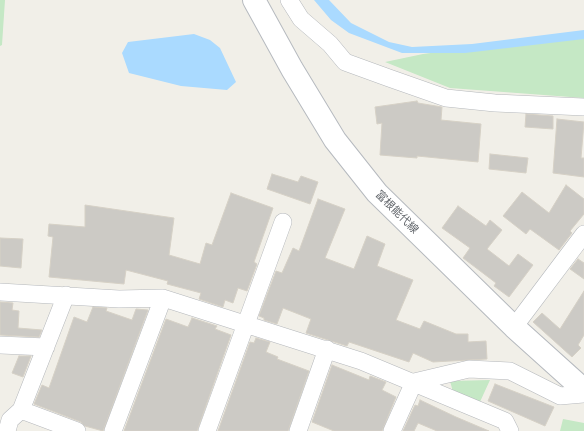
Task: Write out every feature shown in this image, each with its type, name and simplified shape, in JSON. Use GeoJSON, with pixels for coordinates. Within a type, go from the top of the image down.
{"type":"FeatureCollection","features":[{"type":"Feature","properties":{"kind":"main road","name":"富根能代線"},"geometry":{"type":"LineString","coordinates":[[254,0],[292,69],[331,133],[377,193],[514,327],[584,390]]}},
{"type":"Feature","properties":{"kind":"street"},"geometry":{"type":"LineString","coordinates":[[289,0],[302,19],[330,44],[346,62],[389,78],[446,98],[495,103],[584,107]]}},
{"type":"Feature","properties":{"kind":"street"},"geometry":{"type":"LineString","coordinates":[[207,431],[283,222]]}},
{"type":"Feature","properties":{"kind":"street"},"geometry":{"type":"LineString","coordinates":[[514,327],[584,234]]}},
{"type":"Feature","properties":{"kind":"street"},"geometry":{"type":"LineString","coordinates":[[0,292],[66,294],[119,299],[163,298],[247,323],[414,382],[505,421],[510,431]]}},
{"type":"Feature","properties":{"kind":"street"},"geometry":{"type":"LineString","coordinates":[[7,431],[10,420],[21,410],[66,294]]}},
{"type":"Feature","properties":{"kind":"street"},"geometry":{"type":"LineString","coordinates":[[113,431],[163,298]]}},
{"type":"Feature","properties":{"kind":"street"},"geometry":{"type":"LineString","coordinates":[[0,345],[46,347]]}},
{"type":"Feature","properties":{"kind":"street"},"geometry":{"type":"LineString","coordinates":[[298,431],[327,350]]}},
{"type":"Feature","properties":{"kind":"street"},"geometry":{"type":"LineString","coordinates":[[414,382],[469,369],[510,371],[560,396],[584,394]]}},
{"type":"Feature","properties":{"kind":"street"},"geometry":{"type":"LineString","coordinates":[[392,431],[414,382]]}},
{"type":"Feature","properties":{"kind":"street"},"geometry":{"type":"LineString","coordinates":[[21,410],[77,431]]}},
{"type":"Feature","properties":{"kind":"green space"},"geometry":{"type":"Polygon","coordinates":[[[0,0],[5,0],[2,45],[0,46],[0,0]]]}},
{"type":"Feature","properties":{"kind":"green space"},"geometry":{"type":"Polygon","coordinates":[[[584,33],[584,98],[450,88],[385,62],[423,54],[584,33]]]}},
{"type":"Feature","properties":{"kind":"green space"},"geometry":{"type":"Polygon","coordinates":[[[490,380],[479,404],[453,392],[450,381],[490,380]]]}},
{"type":"Feature","properties":{"kind":"green space"},"geometry":{"type":"Polygon","coordinates":[[[563,419],[584,423],[584,431],[560,431],[563,419]]]}},
{"type":"Feature","properties":{"kind":"water"},"geometry":{"type":"Polygon","coordinates":[[[314,0],[329,0],[351,23],[389,42],[412,47],[472,44],[584,30],[584,39],[465,53],[402,53],[349,33],[331,20],[314,0]]]}},
{"type":"Feature","properties":{"kind":"water"},"geometry":{"type":"Polygon","coordinates":[[[194,34],[210,40],[220,48],[236,82],[227,90],[181,86],[129,73],[122,53],[128,42],[194,34]]]}},
{"type":"Feature","properties":{"kind":"building"},"geometry":{"type":"Polygon","coordinates":[[[417,101],[418,103],[442,107],[441,120],[481,124],[478,162],[417,156],[417,158],[380,155],[382,123],[377,124],[375,107],[417,101]]]}},
{"type":"Feature","properties":{"kind":"building"},"geometry":{"type":"Polygon","coordinates":[[[526,114],[553,116],[553,129],[525,127],[526,114]]]}},
{"type":"Feature","properties":{"kind":"building"},"geometry":{"type":"Polygon","coordinates":[[[557,119],[584,122],[581,158],[584,158],[584,177],[553,173],[557,119]]]}},
{"type":"Feature","properties":{"kind":"building"},"geometry":{"type":"Polygon","coordinates":[[[490,154],[528,158],[526,173],[489,169],[490,154]]]}},
{"type":"Feature","properties":{"kind":"building"},"geometry":{"type":"Polygon","coordinates":[[[272,174],[298,182],[301,176],[318,182],[310,204],[267,189],[272,174]]]}},
{"type":"Feature","properties":{"kind":"building"},"geometry":{"type":"Polygon","coordinates":[[[566,185],[584,199],[584,214],[570,231],[572,233],[559,250],[530,229],[526,234],[503,216],[522,192],[549,213],[566,185]]]}},
{"type":"Feature","properties":{"kind":"building"},"geometry":{"type":"Polygon","coordinates":[[[231,193],[273,208],[254,262],[257,264],[247,291],[238,288],[233,303],[225,300],[223,307],[199,299],[201,293],[167,284],[168,281],[126,270],[124,284],[49,277],[53,237],[48,236],[49,224],[85,227],[85,205],[174,218],[169,255],[200,264],[206,243],[212,245],[231,193]]]}},
{"type":"Feature","properties":{"kind":"building"},"geometry":{"type":"Polygon","coordinates":[[[318,199],[345,209],[325,258],[354,269],[367,236],[385,244],[377,266],[413,280],[396,320],[420,329],[424,321],[456,334],[468,334],[468,342],[486,341],[487,359],[433,362],[413,353],[409,362],[349,342],[347,346],[306,333],[311,319],[283,308],[277,324],[264,320],[264,318],[259,316],[276,271],[282,273],[293,248],[299,251],[318,199]]]}},
{"type":"Feature","properties":{"kind":"building"},"geometry":{"type":"Polygon","coordinates":[[[458,206],[486,226],[490,220],[502,230],[487,249],[509,266],[518,254],[533,265],[509,297],[494,286],[496,283],[463,258],[470,248],[442,228],[458,206]]]}},
{"type":"Feature","properties":{"kind":"building"},"geometry":{"type":"Polygon","coordinates":[[[0,238],[23,239],[21,268],[0,266],[0,238]]]}},
{"type":"Feature","properties":{"kind":"building"},"geometry":{"type":"Polygon","coordinates":[[[578,259],[584,263],[584,279],[570,269],[578,259]]]}},
{"type":"Feature","properties":{"kind":"building"},"geometry":{"type":"Polygon","coordinates":[[[584,291],[584,335],[578,345],[581,348],[572,357],[533,322],[542,313],[560,329],[584,291]]]}},
{"type":"Feature","properties":{"kind":"building"},"geometry":{"type":"Polygon","coordinates":[[[0,302],[13,303],[12,310],[19,311],[18,328],[42,330],[39,337],[0,335],[0,302]]]}},
{"type":"Feature","properties":{"kind":"building"},"geometry":{"type":"Polygon","coordinates":[[[93,307],[107,308],[106,311],[132,320],[136,309],[148,310],[103,431],[85,426],[81,422],[34,404],[42,385],[49,388],[74,317],[87,322],[93,307]]]}},
{"type":"Feature","properties":{"kind":"building"},"geometry":{"type":"Polygon","coordinates":[[[192,318],[217,326],[215,329],[231,335],[197,431],[124,431],[166,319],[188,327],[192,318]]]}},
{"type":"Feature","properties":{"kind":"building"},"geometry":{"type":"Polygon","coordinates":[[[256,338],[270,342],[266,352],[278,357],[277,359],[309,371],[288,431],[218,431],[250,342],[254,343],[256,338]]]}},
{"type":"Feature","properties":{"kind":"building"},"geometry":{"type":"Polygon","coordinates":[[[19,356],[31,356],[23,377],[12,373],[19,356]]]}},
{"type":"Feature","properties":{"kind":"building"},"geometry":{"type":"Polygon","coordinates":[[[332,365],[369,380],[370,376],[386,382],[382,390],[396,397],[382,431],[334,431],[312,422],[332,365]]]}},
{"type":"Feature","properties":{"kind":"building"},"geometry":{"type":"Polygon","coordinates":[[[495,384],[554,407],[545,426],[488,401],[495,384]]]}},
{"type":"Feature","properties":{"kind":"building"},"geometry":{"type":"Polygon","coordinates":[[[420,400],[489,431],[437,431],[418,423],[414,431],[403,431],[415,405],[418,406],[420,400]]]}}]}
